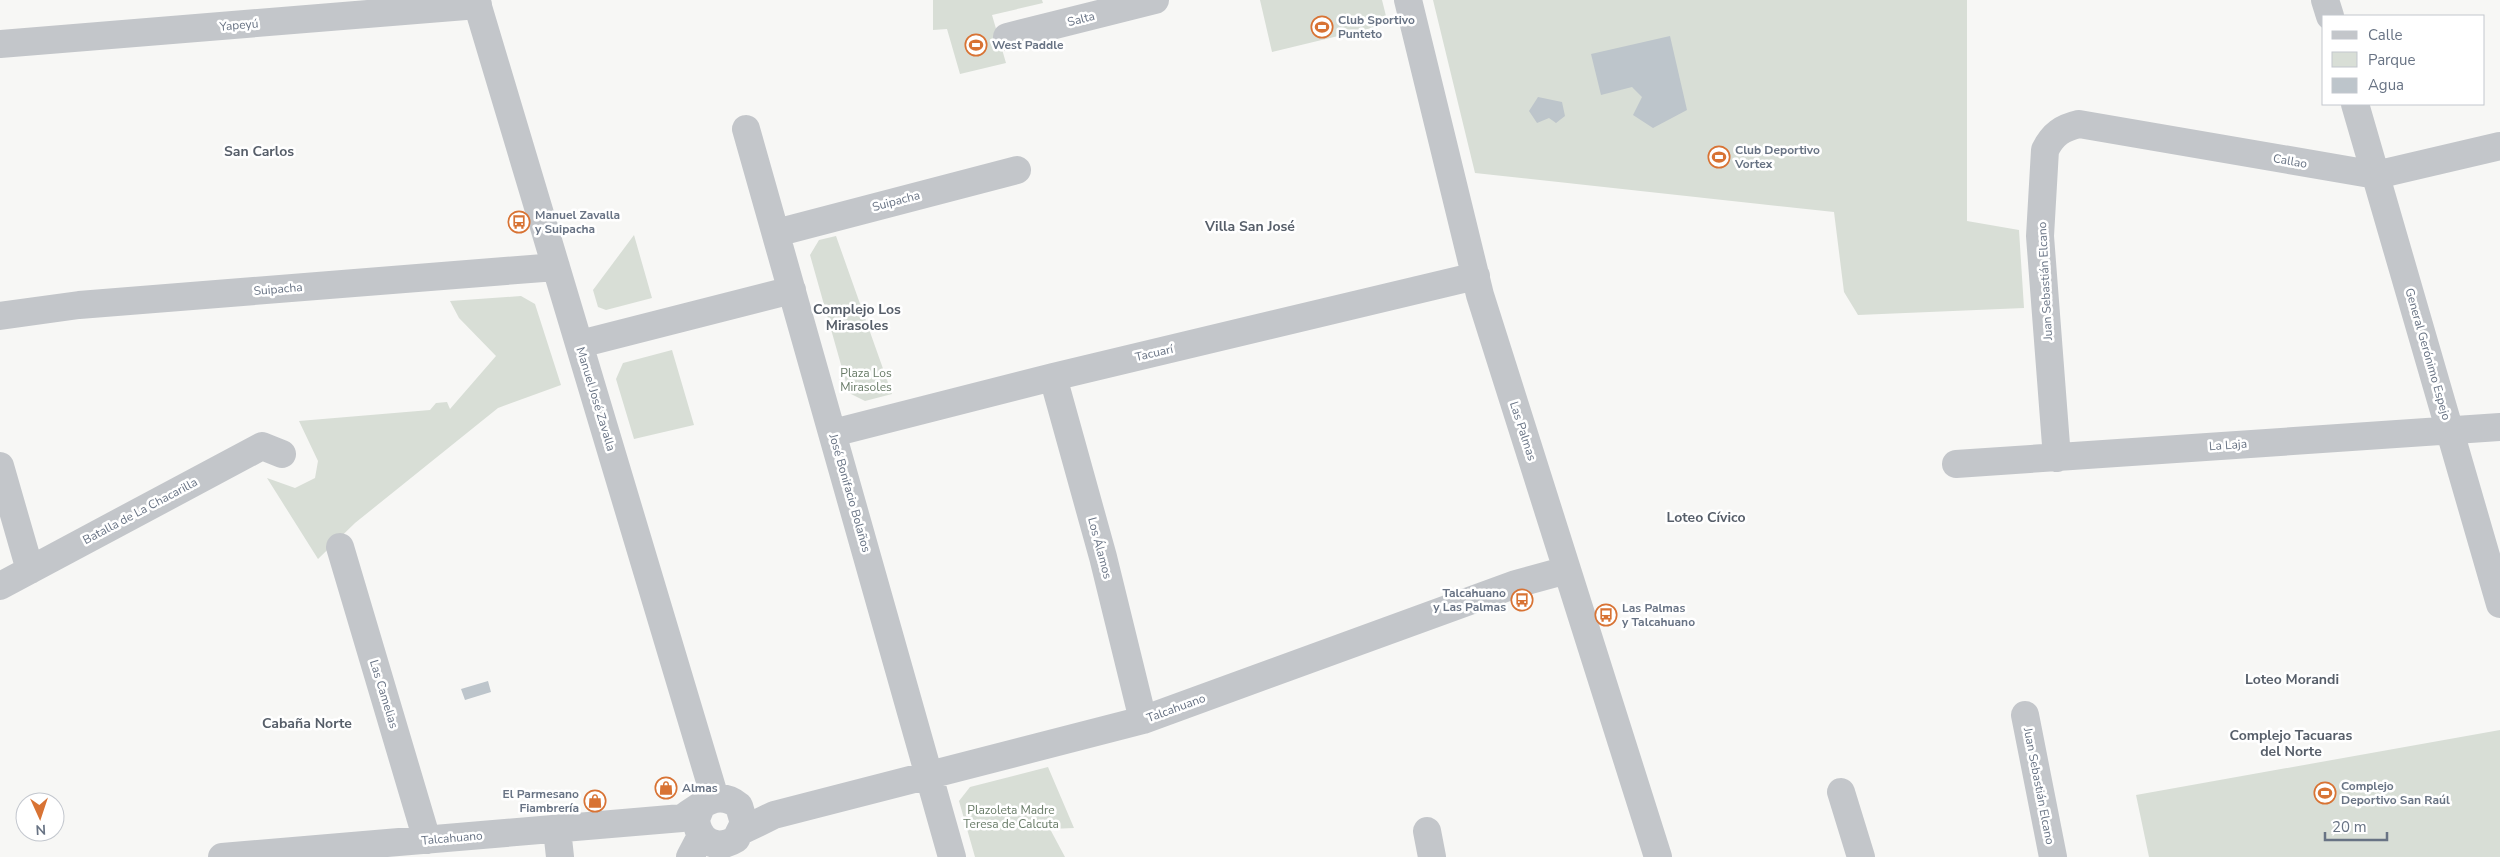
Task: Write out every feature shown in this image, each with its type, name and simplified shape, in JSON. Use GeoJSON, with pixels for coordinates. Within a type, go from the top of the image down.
{"type":"FeatureCollection","features":[{"type":"Feature","properties":{"kind":"street","name":"Salta"},"geometry":{"type":"LineString","coordinates":[[1007,37],[1155,0]]}},
{"type":"Feature","properties":{"kind":"street","name":"Las Palmas"},"geometry":{"type":"LineString","coordinates":[[1408,0],[1476,276],[1658,857]]}},
{"type":"Feature","properties":{"kind":"street"},"geometry":{"type":"LineString","coordinates":[[2325,0],[2330,15]]}},
{"type":"Feature","properties":{"kind":"street","name":"Yapeyú"},"geometry":{"type":"LineString","coordinates":[[0,44],[477,3]]}},
{"type":"Feature","properties":{"kind":"street","name":"Manuel José Zavalla"},"geometry":{"type":"LineString","coordinates":[[477,3],[580,344],[698,823]]}},
{"type":"Feature","properties":{"kind":"street","name":"General Gerónimo Espejo"},"geometry":{"type":"LineString","coordinates":[[2355,105],[2500,604]]}},
{"type":"Feature","properties":{"kind":"street","name":"Callao"},"geometry":{"type":"LineString","coordinates":[[2079,124],[2376,175],[2500,146]]}},
{"type":"Feature","properties":{"kind":"street","name":"Juan Sebastián Elcano"},"geometry":{"type":"LineString","coordinates":[[2056,458],[2040,236],[2045,150],[2057,133],[2066,127],[2079,124]]}},
{"type":"Feature","properties":{"kind":"street","name":"José Bonifacio Bolaños"},"geometry":{"type":"LineString","coordinates":[[746,129],[952,857]]}},
{"type":"Feature","properties":{"kind":"street","name":"Suipacha"},"geometry":{"type":"LineString","coordinates":[[776,233],[1017,170]]}},
{"type":"Feature","properties":{"kind":"street","name":"Suipacha"},"geometry":{"type":"LineString","coordinates":[[0,316],[79,306],[556,267]]}},
{"type":"Feature","properties":{"kind":"street","name":"Tacuarí"},"geometry":{"type":"LineString","coordinates":[[833,433],[1053,377],[1476,276]]}},
{"type":"Feature","properties":{"kind":"street"},"geometry":{"type":"LineString","coordinates":[[580,344],[792,290]]}},
{"type":"Feature","properties":{"kind":"street","name":"Los Álamos"},"geometry":{"type":"LineString","coordinates":[[1053,377],[1103,558],[1143,720]]}},
{"type":"Feature","properties":{"kind":"street","name":"La Laja"},"geometry":{"type":"LineString","coordinates":[[1956,464],[2500,427]]}},
{"type":"Feature","properties":{"kind":"street","name":"Batalla de La Chacarilla"},"geometry":{"type":"LineString","coordinates":[[0,586],[262,446],[282,454]]}},
{"type":"Feature","properties":{"kind":"street"},"geometry":{"type":"LineString","coordinates":[[0,466],[30,570]]}},
{"type":"Feature","properties":{"kind":"street","name":"Las Camelias"},"geometry":{"type":"LineString","coordinates":[[340,548],[430,845]]}},
{"type":"Feature","properties":{"kind":"street","name":"Talcahuano"},"geometry":{"type":"LineString","coordinates":[[222,857],[430,845],[557,829],[698,823],[713,844],[736,836],[774,815],[1143,720],[1516,584],[1568,570]]}},
{"type":"Feature","properties":{"kind":"street","name":"Juan Sebastián Elcano"},"geometry":{"type":"LineString","coordinates":[[2025,715],[2053,857]]}},
{"type":"Feature","properties":{"kind":"street"},"geometry":{"type":"LineString","coordinates":[[1841,792],[1860,857]]}},
{"type":"Feature","properties":{"kind":"street"},"geometry":{"type":"LineString","coordinates":[[698,823],[732,801],[736,836]]}},
{"type":"Feature","properties":{"kind":"street"},"geometry":{"type":"LineString","coordinates":[[557,829],[560,857]]}},
{"type":"Feature","properties":{"kind":"green space","name":"West Paddle"},"geometry":{"type":"Polygon","coordinates":[[[933,0],[1042,0],[1043,3],[992,15],[1006,63],[960,74],[947,29],[933,30],[933,0]]]}},
{"type":"Feature","properties":{"kind":"green space","name":"Club Sportivo Punteto"},"geometry":{"type":"Polygon","coordinates":[[[1260,0],[1382,0],[1388,24],[1272,52],[1260,0]]]}},
{"type":"Feature","properties":{"kind":"green space","name":"Club Deportivo Vortex"},"geometry":{"type":"Polygon","coordinates":[[[1433,0],[1967,0],[1967,221],[2019,230],[2024,308],[1858,315],[1844,292],[1834,212],[1475,173],[1433,0]]]}},
{"type":"Feature","properties":{"kind":"green space"},"geometry":{"type":"Polygon","coordinates":[[[634,235],[652,298],[606,310],[598,307],[593,290],[634,235]]]}},
{"type":"Feature","properties":{"kind":"green space","name":"Plaza Los Mirasoles"},"geometry":{"type":"Polygon","coordinates":[[[836,236],[892,394],[865,401],[849,393],[810,255],[819,240],[836,236]]]}},
{"type":"Feature","properties":{"kind":"green space"},"geometry":{"type":"Polygon","coordinates":[[[521,296],[535,304],[561,385],[498,408],[355,523],[318,559],[267,478],[295,488],[315,478],[318,461],[299,421],[430,410],[436,403],[447,402],[450,409],[496,356],[459,318],[450,301],[521,296]]]}},
{"type":"Feature","properties":{"kind":"green space"},"geometry":{"type":"Polygon","coordinates":[[[672,350],[694,425],[634,439],[616,379],[623,363],[672,350]]]}},
{"type":"Feature","properties":{"kind":"green space","name":"Complejo Deportivo San Raúl"},"geometry":{"type":"Polygon","coordinates":[[[2500,730],[2500,857],[2149,857],[2136,795],[2500,730]]]}},
{"type":"Feature","properties":{"kind":"green space","name":"Plazoleta Madre Teresa de Calcuta"},"geometry":{"type":"Polygon","coordinates":[[[1048,767],[1074,828],[1050,829],[1065,857],[975,857],[959,801],[970,787],[1048,767]]]}},
{"type":"Feature","properties":{"kind":"water"},"geometry":{"type":"Polygon","coordinates":[[[1670,36],[1687,110],[1653,128],[1633,115],[1642,97],[1632,87],[1601,95],[1591,54],[1670,36]]]}},
{"type":"Feature","properties":{"kind":"water"},"geometry":{"type":"Polygon","coordinates":[[[1538,97],[1562,102],[1565,116],[1556,123],[1549,118],[1537,123],[1529,111],[1538,97]]]}},
{"type":"Feature","properties":{"kind":"water"},"geometry":{"type":"Polygon","coordinates":[[[488,681],[491,692],[465,700],[461,689],[488,681]]]}},
{"type":"Feature","properties":{"kind":"place","name":"Club Sportivo Punteto"},"geometry":{"type":"Point","coordinates":[1322,27]}},
{"type":"Feature","properties":{"kind":"place","name":"West Paddle"},"geometry":{"type":"Point","coordinates":[976,45]}},
{"type":"Feature","properties":{"kind":"place","name":"Club Deportivo Vortex"},"geometry":{"type":"Point","coordinates":[1719,157]}},
{"type":"Feature","properties":{"kind":"place","name":"Manuel Zavalla y Suipacha"},"geometry":{"type":"Point","coordinates":[519,222]}},
{"type":"Feature","properties":{"kind":"place","name":"Talcahuano y Las Palmas"},"geometry":{"type":"Point","coordinates":[1522,600]}},
{"type":"Feature","properties":{"kind":"place","name":"Las Palmas y Talcahuano"},"geometry":{"type":"Point","coordinates":[1606,615]}},
{"type":"Feature","properties":{"kind":"place","name":"Almas"},"geometry":{"type":"Point","coordinates":[666,788]}},
{"type":"Feature","properties":{"kind":"place","name":"Complejo Deportivo San Raúl"},"geometry":{"type":"Point","coordinates":[2325,793]}},
{"type":"Feature","properties":{"kind":"place","name":"El Parmesano Fiambrería"},"geometry":{"type":"Point","coordinates":[595,801]}},
{"type":"Feature","properties":{"kind":"district","name":"San Carlos"},"geometry":{"type":"Point","coordinates":[259,151]}},
{"type":"Feature","properties":{"kind":"district","name":"Villa San José"},"geometry":{"type":"Point","coordinates":[1250,226]}},
{"type":"Feature","properties":{"kind":"district","name":"Complejo Los Mirasoles"},"geometry":{"type":"Point","coordinates":[857,318]}},
{"type":"Feature","properties":{"kind":"district","name":"Loteo Cívico"},"geometry":{"type":"Point","coordinates":[1706,517]}},
{"type":"Feature","properties":{"kind":"district","name":"Loteo Morandi"},"geometry":{"type":"Point","coordinates":[2292,679]}},
{"type":"Feature","properties":{"kind":"district","name":"Cabaña Norte"},"geometry":{"type":"Point","coordinates":[307,723]}},
{"type":"Feature","properties":{"kind":"district","name":"Complejo Tacuaras del Norte"},"geometry":{"type":"Point","coordinates":[2291,744]}}]}
